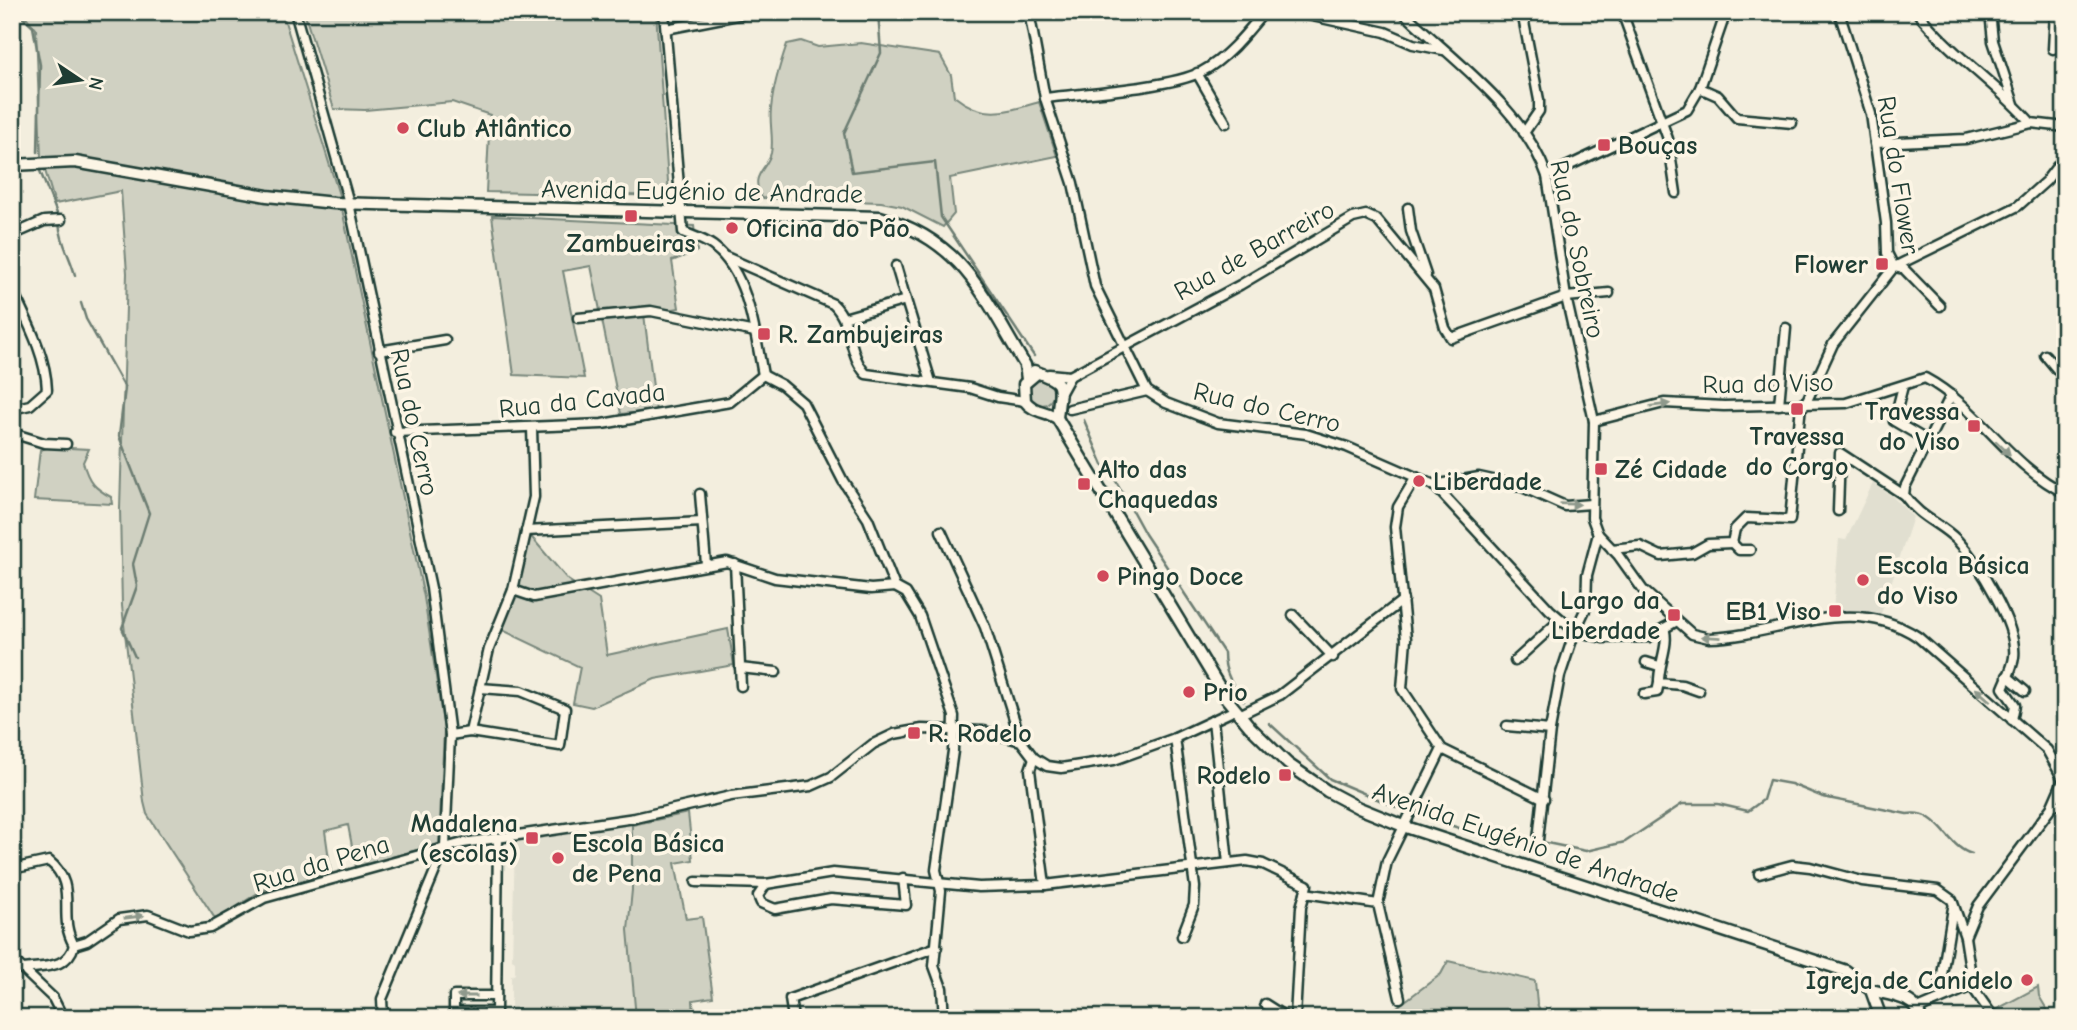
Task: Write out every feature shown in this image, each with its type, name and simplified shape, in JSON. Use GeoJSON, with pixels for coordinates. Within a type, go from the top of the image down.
{"type":"FeatureCollection","features":[{"type":"Feature","properties":{"kind":"main road","name":"Avenida Eugénio de Andrade"},"geometry":{"type":"LineString","coordinates":[[12,165],[75,162],[267,196],[349,203],[845,213],[880,216],[910,225],[934,239],[956,258],[973,278],[1025,365],[1027,379],[1023,390]]}},
{"type":"Feature","properties":{"kind":"main road","name":"Avenida Eugénio de Andrade"},"geometry":{"type":"LineString","coordinates":[[1025,365],[1037,373],[1049,374]]}},
{"type":"Feature","properties":{"kind":"main road"},"geometry":{"type":"LineString","coordinates":[[1027,379],[1037,373]]}},
{"type":"Feature","properties":{"kind":"main road"},"geometry":{"type":"LineString","coordinates":[[1049,374],[1058,382],[1057,418]]}},
{"type":"Feature","properties":{"kind":"main road"},"geometry":{"type":"LineString","coordinates":[[1023,390],[1025,401]]}},
{"type":"Feature","properties":{"kind":"main road"},"geometry":{"type":"LineString","coordinates":[[1045,410],[1059,396]]}},
{"type":"Feature","properties":{"kind":"main road","name":"Avenida Eugénio de Andrade"},"geometry":{"type":"LineString","coordinates":[[1025,401],[1034,409],[1045,410],[1057,418],[1237,713],[1288,764],[1327,791],[1359,808],[1406,827],[1846,971],[1871,990],[1910,1000],[1919,1014]]}},
{"type":"Feature","properties":{"kind":"main road"},"geometry":{"type":"LineString","coordinates":[[1871,990],[1881,1016]]}},
{"type":"Feature","properties":{"kind":"main road"},"geometry":{"type":"LineString","coordinates":[[1881,1016],[1887,1004],[1897,998]]}},
{"type":"Feature","properties":{"kind":"street","name":"Rua do Cerro"},"geometry":{"type":"LineString","coordinates":[[295,12],[349,203],[395,432],[431,588],[450,734],[445,847],[382,999],[383,1018]]}},
{"type":"Feature","properties":{"kind":"street"},"geometry":{"type":"LineString","coordinates":[[664,12],[683,232],[711,244],[726,257],[833,304],[844,318],[859,366],[866,374],[931,382],[1025,401]]}},
{"type":"Feature","properties":{"kind":"street"},"geometry":{"type":"LineString","coordinates":[[666,29],[753,12]]}},
{"type":"Feature","properties":{"kind":"street"},"geometry":{"type":"LineString","coordinates":[[1030,12],[1045,98],[1073,183],[1095,286],[1122,346],[1147,391],[1070,409]]}},
{"type":"Feature","properties":{"kind":"street"},"geometry":{"type":"LineString","coordinates":[[1045,98],[1120,89],[1197,74],[1221,59],[1264,12]]}},
{"type":"Feature","properties":{"kind":"street"},"geometry":{"type":"LineString","coordinates":[[1294,12],[1385,32],[1413,44],[1443,50]]}},
{"type":"Feature","properties":{"kind":"street","name":"Rua do Sobreiro"},"geometry":{"type":"LineString","coordinates":[[1403,12],[1505,108],[1541,159],[1547,176],[1566,297],[1594,421],[1595,472],[1591,505]]}},
{"type":"Feature","properties":{"kind":"street"},"geometry":{"type":"LineString","coordinates":[[1522,12],[1539,100],[1539,111],[1524,133]]}},
{"type":"Feature","properties":{"kind":"street"},"geometry":{"type":"LineString","coordinates":[[1622,12],[1668,139],[1676,193]]}},
{"type":"Feature","properties":{"kind":"street"},"geometry":{"type":"LineString","coordinates":[[1547,176],[1686,110],[1700,88],[1726,12]]}},
{"type":"Feature","properties":{"kind":"street","name":"Rua do Flower"},"geometry":{"type":"LineString","coordinates":[[1803,405],[1833,344],[1894,267],[1886,253],[1875,143],[1865,92],[1839,12]]}},
{"type":"Feature","properties":{"kind":"street"},"geometry":{"type":"LineString","coordinates":[[1917,12],[1932,32],[2015,105],[2031,123]]}},
{"type":"Feature","properties":{"kind":"street"},"geometry":{"type":"LineString","coordinates":[[1990,12],[1993,41],[2015,105]]}},
{"type":"Feature","properties":{"kind":"street"},"geometry":{"type":"LineString","coordinates":[[2053,48],[2055,12]]}},
{"type":"Feature","properties":{"kind":"street"},"geometry":{"type":"LineString","coordinates":[[1197,74],[1226,123]]}},
{"type":"Feature","properties":{"kind":"street"},"geometry":{"type":"LineString","coordinates":[[1700,88],[1718,96],[1737,118],[1792,123]]}},
{"type":"Feature","properties":{"kind":"street"},"geometry":{"type":"LineString","coordinates":[[1875,143],[1966,139],[2031,123],[2065,127]]}},
{"type":"Feature","properties":{"kind":"street"},"geometry":{"type":"LineString","coordinates":[[1894,267],[2018,206],[2046,181],[2065,156]]}},
{"type":"Feature","properties":{"kind":"street"},"geometry":{"type":"LineString","coordinates":[[1408,208],[1411,231],[1427,280]]}},
{"type":"Feature","properties":{"kind":"street","name":"Rua de Barreiro"},"geometry":{"type":"LineString","coordinates":[[1070,376],[1240,285],[1353,218],[1366,215],[1377,220],[1434,289],[1445,328],[1451,338],[1566,297]]}},
{"type":"Feature","properties":{"kind":"street"},"geometry":{"type":"LineString","coordinates":[[12,235],[44,221],[61,220]]}},
{"type":"Feature","properties":{"kind":"street"},"geometry":{"type":"LineString","coordinates":[[726,257],[748,306],[763,375],[782,385],[803,403],[843,481],[868,519],[895,587]]}},
{"type":"Feature","properties":{"kind":"street"},"geometry":{"type":"LineString","coordinates":[[896,266],[931,382]]}},
{"type":"Feature","properties":{"kind":"street"},"geometry":{"type":"LineString","coordinates":[[1894,267],[1904,269],[1940,306]]}},
{"type":"Feature","properties":{"kind":"street"},"geometry":{"type":"LineString","coordinates":[[12,289],[47,375],[47,390],[41,398],[12,409]]}},
{"type":"Feature","properties":{"kind":"street"},"geometry":{"type":"LineString","coordinates":[[1566,297],[1609,293]]}},
{"type":"Feature","properties":{"kind":"street"},"geometry":{"type":"LineString","coordinates":[[844,318],[906,300]]}},
{"type":"Feature","properties":{"kind":"street"},"geometry":{"type":"LineString","coordinates":[[578,318],[651,311],[755,332]]}},
{"type":"Feature","properties":{"kind":"street"},"geometry":{"type":"LineString","coordinates":[[1779,405],[1786,328]]}},
{"type":"Feature","properties":{"kind":"street"},"geometry":{"type":"LineString","coordinates":[[379,351],[445,340]]}},
{"type":"Feature","properties":{"kind":"street"},"geometry":{"type":"LineString","coordinates":[[2045,355],[2065,379]]}},
{"type":"Feature","properties":{"kind":"street"},"geometry":{"type":"LineString","coordinates":[[1049,374],[1070,376],[1059,396]]}},
{"type":"Feature","properties":{"kind":"street","name":"Rua da Cavada"},"geometry":{"type":"LineString","coordinates":[[395,432],[602,424],[730,402],[763,375]]}},
{"type":"Feature","properties":{"kind":"street","name":"Rua do Viso"},"geometry":{"type":"LineString","coordinates":[[1594,421],[1664,403],[1846,403],[1925,378],[1951,396],[2008,454],[2065,493]]}},
{"type":"Feature","properties":{"kind":"street"},"geometry":{"type":"LineString","coordinates":[[1903,386],[1894,421],[1928,441]]}},
{"type":"Feature","properties":{"kind":"street"},"geometry":{"type":"LineString","coordinates":[[1008,399],[1023,390]]}},
{"type":"Feature","properties":{"kind":"street","name":"Rua do Cerro"},"geometry":{"type":"LineString","coordinates":[[1147,391],[1166,403],[1218,423],[1306,434],[1347,447],[1434,485]]}},
{"type":"Feature","properties":{"kind":"street"},"geometry":{"type":"LineString","coordinates":[[1904,495],[1951,396]]}},
{"type":"Feature","properties":{"kind":"street"},"geometry":{"type":"LineString","coordinates":[[1732,543],[1735,529],[1746,518],[1790,520],[1803,405]]}},
{"type":"Feature","properties":{"kind":"street"},"geometry":{"type":"LineString","coordinates":[[470,732],[489,649],[513,590],[534,497],[532,428]]}},
{"type":"Feature","properties":{"kind":"street"},"geometry":{"type":"LineString","coordinates":[[12,433],[44,443],[66,444]]}},
{"type":"Feature","properties":{"kind":"street"},"geometry":{"type":"LineString","coordinates":[[1838,511],[1840,453],[1904,495],[1916,512],[1957,540],[1993,592],[2008,624],[2015,655],[2003,688],[2015,705],[2012,720]]}},
{"type":"Feature","properties":{"kind":"street"},"geometry":{"type":"LineString","coordinates":[[1416,477],[1398,507],[1395,527],[1406,639],[1402,689],[1442,748],[1544,799]]}},
{"type":"Feature","properties":{"kind":"street"},"geometry":{"type":"LineString","coordinates":[[1434,485],[1479,477],[1520,486],[1565,506],[1591,505],[1598,534],[1587,575],[1586,608],[1560,676],[1550,730],[1538,840]]}},
{"type":"Feature","properties":{"kind":"street"},"geometry":{"type":"LineString","coordinates":[[1434,485],[1560,620],[1575,631],[1603,638],[1649,637],[1675,622]]}},
{"type":"Feature","properties":{"kind":"street"},"geometry":{"type":"LineString","coordinates":[[700,494],[706,564]]}},
{"type":"Feature","properties":{"kind":"street"},"geometry":{"type":"LineString","coordinates":[[526,531],[702,522]]}},
{"type":"Feature","properties":{"kind":"street"},"geometry":{"type":"LineString","coordinates":[[941,531],[985,627],[1021,741],[1034,758],[1047,766],[1080,766],[1114,760],[1280,695],[1333,657],[1403,600]]}},
{"type":"Feature","properties":{"kind":"street"},"geometry":{"type":"LineString","coordinates":[[1598,534],[1643,590],[1675,622],[1692,634],[1709,638],[1819,618],[1879,618],[1899,625],[1918,637],[2047,750],[2064,778],[2053,805],[1978,906],[1965,937]]}},
{"type":"Feature","properties":{"kind":"street"},"geometry":{"type":"LineString","coordinates":[[1612,549],[1640,546],[1661,556],[1692,553],[1708,544],[1732,543],[1739,550],[1749,550]]}},
{"type":"Feature","properties":{"kind":"street"},"geometry":{"type":"LineString","coordinates":[[513,590],[534,597],[706,564],[735,564],[775,578],[871,589],[895,587],[906,593],[920,616],[954,716],[937,854],[939,883],[934,966],[944,999],[944,1018]]}},
{"type":"Feature","properties":{"kind":"street"},"geometry":{"type":"LineString","coordinates":[[735,564],[741,686]]}},
{"type":"Feature","properties":{"kind":"street"},"geometry":{"type":"LineString","coordinates":[[1293,615],[1333,657]]}},
{"type":"Feature","properties":{"kind":"street"},"geometry":{"type":"LineString","coordinates":[[1515,661],[1560,620]]}},
{"type":"Feature","properties":{"kind":"street"},"geometry":{"type":"LineString","coordinates":[[1644,694],[1657,692],[1659,666],[1667,636],[1664,628]]}},
{"type":"Feature","properties":{"kind":"street"},"geometry":{"type":"LineString","coordinates":[[1646,662],[1659,666]]}},
{"type":"Feature","properties":{"kind":"street"},"geometry":{"type":"LineString","coordinates":[[740,668],[776,672]]}},
{"type":"Feature","properties":{"kind":"street"},"geometry":{"type":"LineString","coordinates":[[2007,676],[2025,691]]}},
{"type":"Feature","properties":{"kind":"street"},"geometry":{"type":"LineString","coordinates":[[1659,683],[1682,685],[1699,691]]}},
{"type":"Feature","properties":{"kind":"street"},"geometry":{"type":"LineString","coordinates":[[450,734],[470,732],[560,746],[565,709],[522,691],[480,688]]}},
{"type":"Feature","properties":{"kind":"street"},"geometry":{"type":"LineString","coordinates":[[1213,720],[1227,863]]}},
{"type":"Feature","properties":{"kind":"street"},"geometry":{"type":"LineString","coordinates":[[1507,726],[1550,730]]}},
{"type":"Feature","properties":{"kind":"street","name":"Rua da Pena"},"geometry":{"type":"LineString","coordinates":[[24,969],[60,964],[71,956],[74,945],[87,941],[119,919],[148,915],[189,930],[210,928],[264,898],[445,847],[635,818],[732,796],[811,786],[831,777],[873,744],[894,734],[922,729],[984,731],[1021,741]]}},
{"type":"Feature","properties":{"kind":"street"},"geometry":{"type":"LineString","coordinates":[[1175,738],[1193,867],[1195,905],[1182,936]]}},
{"type":"Feature","properties":{"kind":"street"},"geometry":{"type":"LineString","coordinates":[[1399,998],[1378,904],[1387,861],[1406,827],[1442,748]]}},
{"type":"Feature","properties":{"kind":"street"},"geometry":{"type":"LineString","coordinates":[[1034,758],[1030,770],[1045,885]]}},
{"type":"Feature","properties":{"kind":"street"},"geometry":{"type":"LineString","coordinates":[[2053,805],[2065,805]]}},
{"type":"Feature","properties":{"kind":"street"},"geometry":{"type":"LineString","coordinates":[[496,996],[454,996],[454,1015],[496,1012],[498,838]]}},
{"type":"Feature","properties":{"kind":"street"},"geometry":{"type":"LineString","coordinates":[[12,869],[49,861],[61,871],[67,890],[67,928],[74,945]]}},
{"type":"Feature","properties":{"kind":"street"},"geometry":{"type":"LineString","coordinates":[[696,882],[766,884],[833,873],[979,887],[1045,885],[1247,861],[1263,864],[1307,885],[1301,907],[1295,1018]]}},
{"type":"Feature","properties":{"kind":"street"},"geometry":{"type":"LineString","coordinates":[[1759,874],[1792,865],[1810,867],[1862,881],[1938,890],[1948,896],[1965,937],[1972,986],[1994,1018]]}},
{"type":"Feature","properties":{"kind":"street"},"geometry":{"type":"LineString","coordinates":[[766,884],[758,896],[761,903],[775,909],[831,899],[906,905],[903,878]]}},
{"type":"Feature","properties":{"kind":"street"},"geometry":{"type":"LineString","coordinates":[[1305,893],[1378,904]]}},
{"type":"Feature","properties":{"kind":"street"},"geometry":{"type":"LineString","coordinates":[[1940,987],[1953,906]]}},
{"type":"Feature","properties":{"kind":"street"},"geometry":{"type":"LineString","coordinates":[[793,1018],[790,999],[923,949],[937,947]]}},
{"type":"Feature","properties":{"kind":"street"},"geometry":{"type":"LineString","coordinates":[[12,959],[53,998],[63,1018]]}},
{"type":"Feature","properties":{"kind":"street"},"geometry":{"type":"LineString","coordinates":[[1919,1014],[1972,986]]}},
{"type":"Feature","properties":{"kind":"street"},"geometry":{"type":"LineString","coordinates":[[1265,1004],[1287,1018]]}},
{"type":"Feature","properties":{"kind":"shaded area"},"geometry":{"type":"Polygon","coordinates":[[[22,12],[282,12],[339,195],[424,597],[444,730],[439,844],[356,867],[348,825],[325,831],[331,873],[261,891],[216,920],[147,814],[122,606],[120,509],[127,273],[121,191],[55,204],[41,157],[36,29],[22,12]]]}},
{"type":"Feature","properties":{"kind":"shaded area"},"geometry":{"type":"Polygon","coordinates":[[[304,12],[656,12],[669,196],[486,192],[490,115],[452,102],[365,110],[334,109],[304,12]]]}},
{"type":"Feature","properties":{"kind":"shaded area"},"geometry":{"type":"Polygon","coordinates":[[[801,41],[818,47],[861,43],[940,55],[951,75],[954,96],[965,104],[995,112],[1039,102],[1057,156],[950,178],[954,214],[943,227],[902,206],[881,202],[762,198],[757,184],[771,153],[773,92],[787,44],[801,41]]]}},
{"type":"Feature","properties":{"kind":"shaded area"},"geometry":{"type":"Polygon","coordinates":[[[492,216],[694,226],[697,251],[672,261],[679,308],[644,314],[656,411],[621,414],[591,266],[563,271],[584,378],[514,375],[492,216]]]}},
{"type":"Feature","properties":{"kind":"shaded area"},"geometry":{"type":"Polygon","coordinates":[[[1041,379],[1050,383],[1054,392],[1050,401],[1041,405],[1032,401],[1028,392],[1032,383],[1041,379]]]}},
{"type":"Feature","properties":{"kind":"shaded area"},"geometry":{"type":"Polygon","coordinates":[[[50,447],[89,449],[83,462],[87,474],[96,487],[111,497],[112,504],[34,500],[40,450],[50,447]]]}},
{"type":"Feature","properties":{"kind":"shaded area","name":"Escola Básica do Viso"},"geometry":{"type":"Polygon","coordinates":[[[1873,483],[1893,497],[1913,517],[1881,614],[1833,611],[1839,539],[1846,540],[1873,483]]]}},
{"type":"Feature","properties":{"kind":"shaded area"},"geometry":{"type":"Polygon","coordinates":[[[522,526],[568,580],[599,600],[607,655],[728,629],[734,665],[655,679],[592,707],[573,703],[580,667],[494,626],[513,575],[522,526]]]}},
{"type":"Feature","properties":{"kind":"shaded area"},"geometry":{"type":"Polygon","coordinates":[[[688,813],[693,860],[675,863],[686,919],[702,917],[713,997],[693,1000],[694,1018],[636,1018],[628,930],[632,890],[632,825],[688,813]]]}},
{"type":"Feature","properties":{"kind":"shaded area"},"geometry":{"type":"Polygon","coordinates":[[[632,825],[632,890],[628,930],[636,1018],[511,1018],[511,976],[515,974],[515,961],[512,959],[515,843],[632,825]]]}},
{"type":"Feature","properties":{"kind":"shaded area"},"geometry":{"type":"Polygon","coordinates":[[[1448,961],[1535,981],[1537,1004],[1544,1018],[1385,1016],[1441,974],[1448,961]]]}},
{"type":"Feature","properties":{"kind":"shaded area"},"geometry":{"type":"Polygon","coordinates":[[[2038,987],[2039,996],[2052,1018],[2004,1018],[1997,1009],[2038,987]]]}},
{"type":"Feature","properties":{"kind":"waterway"},"geometry":{"type":"LineString","coordinates":[[17,12],[33,27],[40,65],[38,152]]}},
{"type":"Feature","properties":{"kind":"waterway"},"geometry":{"type":"LineString","coordinates":[[878,12],[881,53],[844,133],[852,172],[935,162],[941,217],[1034,356]]}},
{"type":"Feature","properties":{"kind":"waterway"},"geometry":{"type":"LineString","coordinates":[[40,171],[58,216]]}},
{"type":"Feature","properties":{"kind":"waterway"},"geometry":{"type":"LineString","coordinates":[[59,223],[75,275]]}},
{"type":"Feature","properties":{"kind":"waterway"},"geometry":{"type":"LineString","coordinates":[[81,303],[86,319],[125,388],[119,436],[149,513],[133,564],[137,586],[122,628],[135,657]]}},
{"type":"Feature","properties":{"kind":"waterway"},"geometry":{"type":"LineString","coordinates":[[1084,420],[1103,465],[1111,472],[1145,534],[1224,653],[1225,667],[1244,701]]}},
{"type":"Feature","properties":{"kind":"waterway"},"geometry":{"type":"LineString","coordinates":[[1269,723],[1330,779],[1401,809]]}},
{"type":"Feature","properties":{"kind":"waterway"},"geometry":{"type":"LineString","coordinates":[[1542,842],[1586,851],[1625,842],[1682,804],[1718,804],[1748,811],[1763,800],[1769,780],[1791,784],[1823,797],[1927,817],[1955,844],[1972,854]]}},
{"type":"Feature","properties":{"kind":"waterway"},"geometry":{"type":"LineString","coordinates":[[1431,819],[1512,845],[1535,841]]}},
{"type":"Feature","properties":{"kind":"place","name":"Club Atlântico"},"geometry":{"type":"Point","coordinates":[403,128]}},
{"type":"Feature","properties":{"kind":"place","name":"Bouças"},"geometry":{"type":"Point","coordinates":[1604,145]}},
{"type":"Feature","properties":{"kind":"place","name":"Zambueiras"},"geometry":{"type":"Point","coordinates":[631,216]}},
{"type":"Feature","properties":{"kind":"place","name":"Oficina do Pão"},"geometry":{"type":"Point","coordinates":[732,228]}},
{"type":"Feature","properties":{"kind":"place","name":"Flower"},"geometry":{"type":"Point","coordinates":[1882,264]}},
{"type":"Feature","properties":{"kind":"place","name":"R. Zambujeiras"},"geometry":{"type":"Point","coordinates":[764,334]}},
{"type":"Feature","properties":{"kind":"place","name":"Travessa do Corgo"},"geometry":{"type":"Point","coordinates":[1797,409]}},
{"type":"Feature","properties":{"kind":"place","name":"Travessa do Viso"},"geometry":{"type":"Point","coordinates":[1974,426]}},
{"type":"Feature","properties":{"kind":"place","name":"Zé Cidade"},"geometry":{"type":"Point","coordinates":[1601,469]}},
{"type":"Feature","properties":{"kind":"place","name":"Liberdade"},"geometry":{"type":"Point","coordinates":[1419,481]}},
{"type":"Feature","properties":{"kind":"place","name":"Alto das Chaquedas"},"geometry":{"type":"Point","coordinates":[1084,484]}},
{"type":"Feature","properties":{"kind":"place","name":"Pingo Doce"},"geometry":{"type":"Point","coordinates":[1103,576]}},
{"type":"Feature","properties":{"kind":"place","name":"Escola Básica do Viso"},"geometry":{"type":"Point","coordinates":[1863,580]}},
{"type":"Feature","properties":{"kind":"place","name":"EB1 Viso"},"geometry":{"type":"Point","coordinates":[1835,611]}},
{"type":"Feature","properties":{"kind":"place","name":"Largo da Liberdade"},"geometry":{"type":"Point","coordinates":[1674,615]}},
{"type":"Feature","properties":{"kind":"place","name":"Prio"},"geometry":{"type":"Point","coordinates":[1189,692]}},
{"type":"Feature","properties":{"kind":"place","name":"R. Rodelo"},"geometry":{"type":"Point","coordinates":[914,733]}},
{"type":"Feature","properties":{"kind":"place","name":"Rodelo"},"geometry":{"type":"Point","coordinates":[1285,775]}},
{"type":"Feature","properties":{"kind":"place","name":"Madalena (escolas)"},"geometry":{"type":"Point","coordinates":[532,838]}},
{"type":"Feature","properties":{"kind":"place","name":"Escola Básica de Pena"},"geometry":{"type":"Point","coordinates":[558,858]}},
{"type":"Feature","properties":{"kind":"place","name":"Igreja de Canidelo"},"geometry":{"type":"Point","coordinates":[2027,980]}}]}
